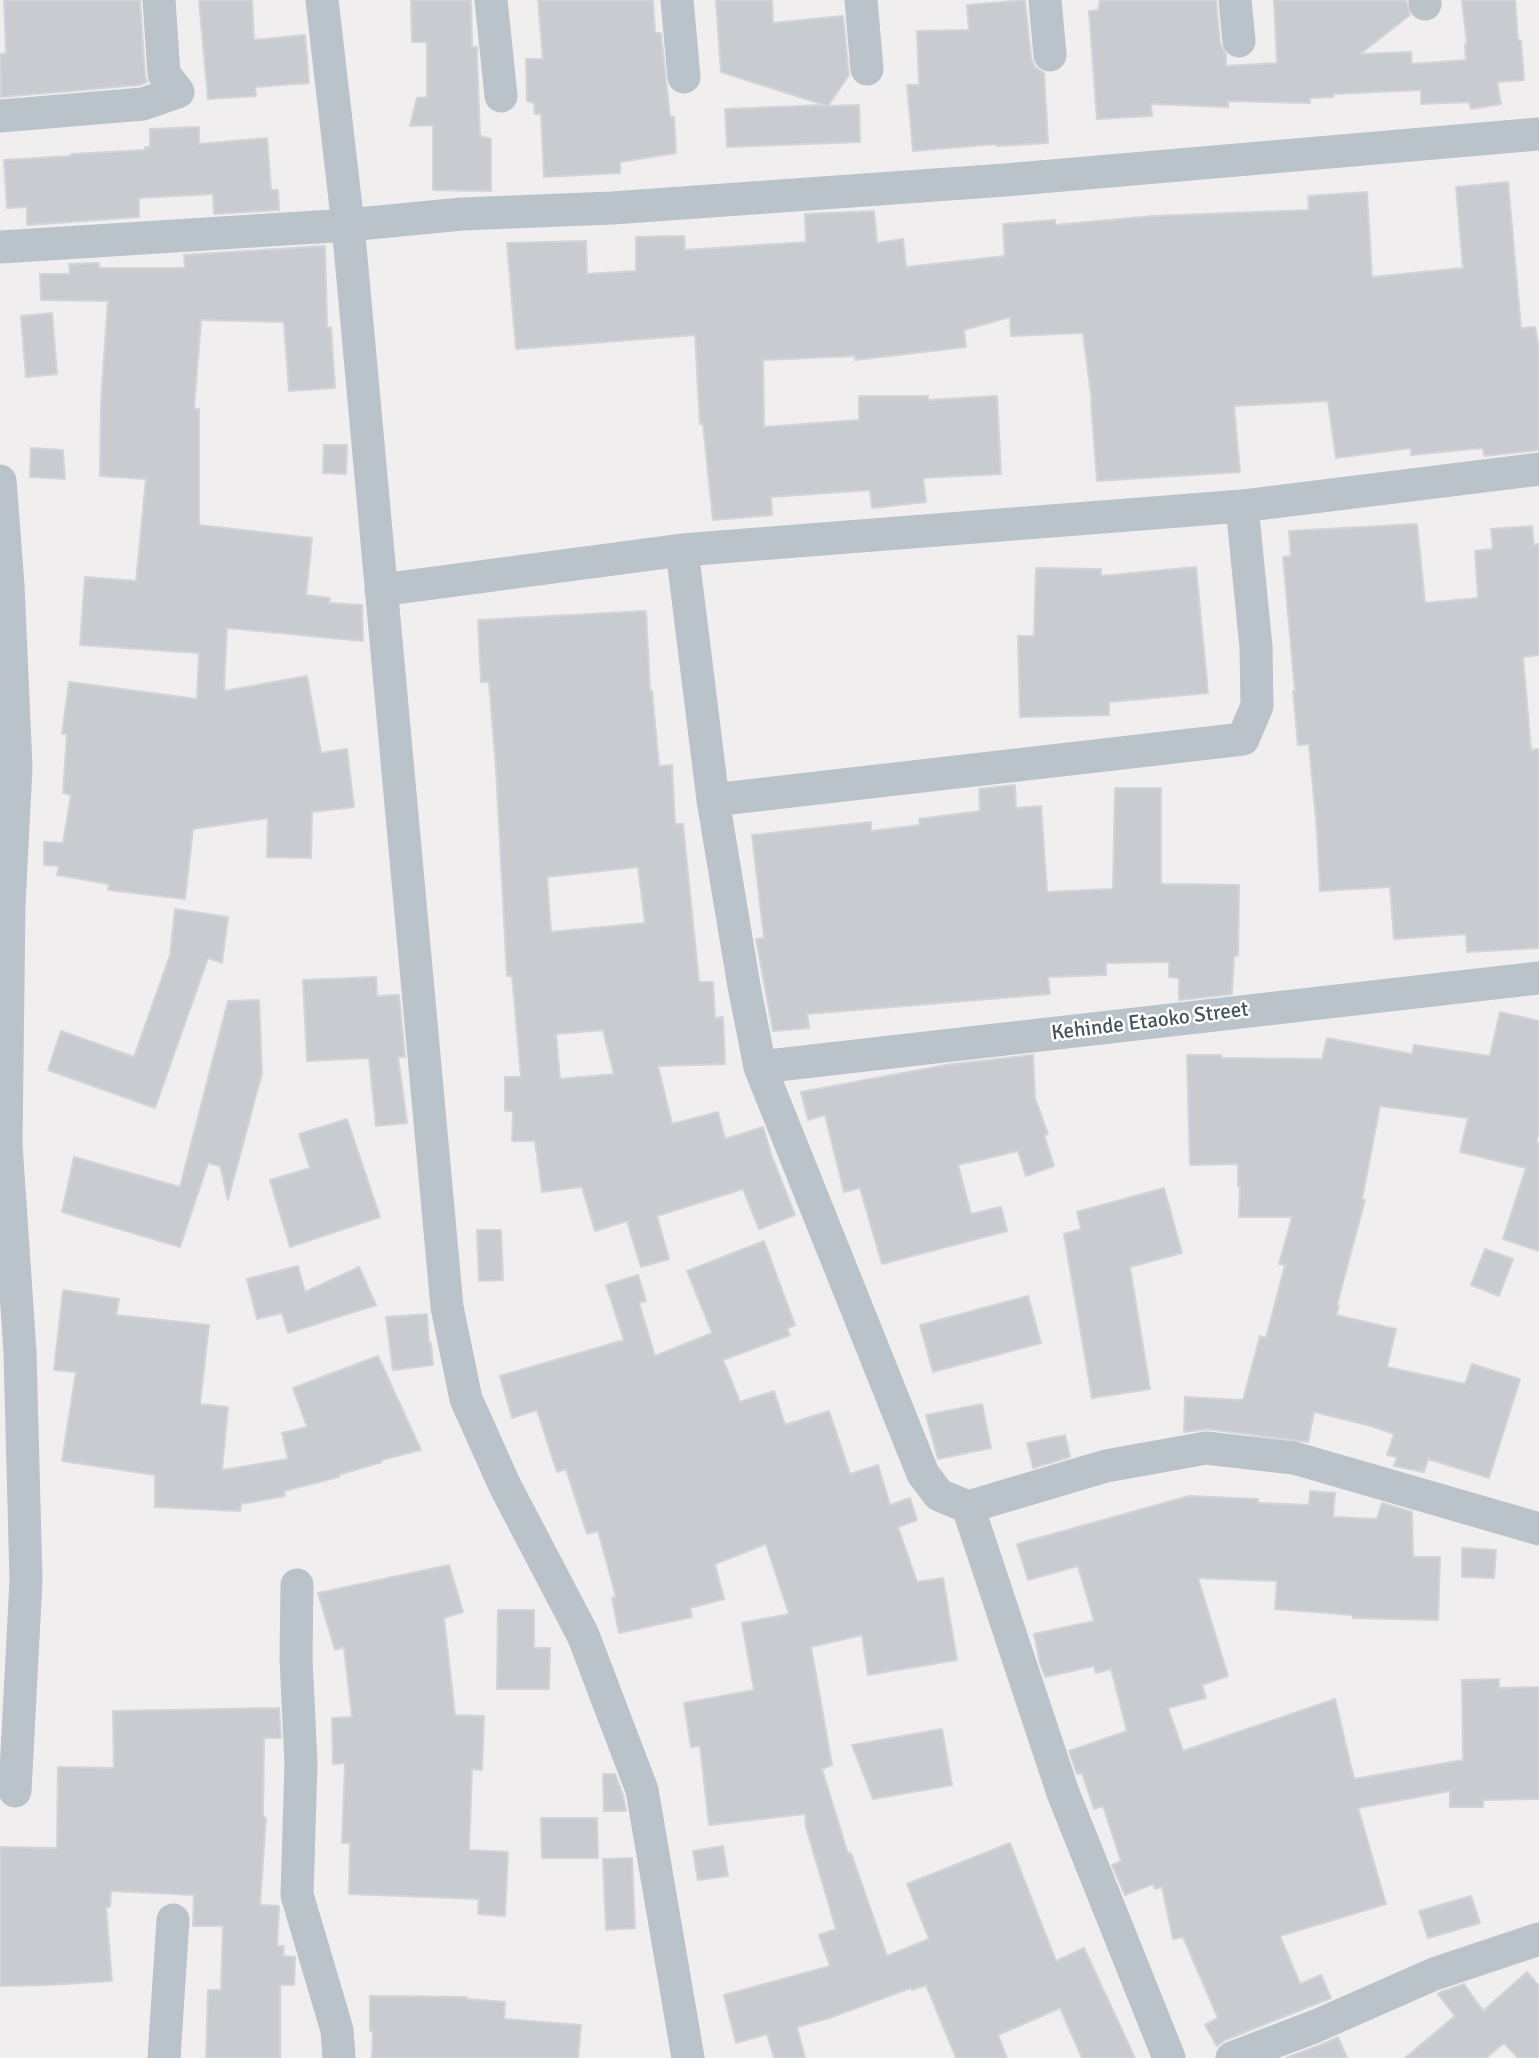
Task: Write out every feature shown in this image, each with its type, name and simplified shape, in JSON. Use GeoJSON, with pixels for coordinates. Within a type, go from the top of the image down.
{"type":"FeatureCollection","features":[{"type":"Feature","properties":{"kind":"street"},"geometry":{"type":"LineString","coordinates":[[0,116],[144,104],[178,92],[164,74],[159,0]]}},
{"type":"Feature","properties":{"kind":"street"},"geometry":{"type":"LineString","coordinates":[[323,0],[348,225],[447,1307],[466,1399],[505,1486],[583,1635],[642,1790],[688,2058]]}},
{"type":"Feature","properties":{"kind":"street"},"geometry":{"type":"LineString","coordinates":[[491,0],[501,96]]}},
{"type":"Feature","properties":{"kind":"street"},"geometry":{"type":"LineString","coordinates":[[677,0],[684,77]]}},
{"type":"Feature","properties":{"kind":"street"},"geometry":{"type":"LineString","coordinates":[[861,0],[867,69]]}},
{"type":"Feature","properties":{"kind":"street"},"geometry":{"type":"LineString","coordinates":[[1045,0],[1050,55]]}},
{"type":"Feature","properties":{"kind":"street"},"geometry":{"type":"LineString","coordinates":[[1235,0],[1239,41]]}},
{"type":"Feature","properties":{"kind":"street"},"geometry":{"type":"LineString","coordinates":[[0,247],[348,225],[462,214],[612,208],[1005,180],[1539,134]]}},
{"type":"Feature","properties":{"kind":"street"},"geometry":{"type":"LineString","coordinates":[[382,590],[682,550],[1242,506],[1539,469]]}},
{"type":"Feature","properties":{"kind":"street"},"geometry":{"type":"LineString","coordinates":[[0,481],[8,585],[16,767],[9,904],[6,1144],[20,1352],[26,1581],[15,1791]]}},
{"type":"Feature","properties":{"kind":"street"},"geometry":{"type":"LineString","coordinates":[[713,800],[1243,739],[1257,706],[1256,648],[1242,506]]}},
{"type":"Feature","properties":{"kind":"street"},"geometry":{"type":"LineString","coordinates":[[682,550],[713,800],[760,1067],[923,1474],[939,1496],[968,1507],[1106,1466],[1206,1448],[1294,1458],[1539,1530]]}},
{"type":"Feature","properties":{"kind":"street","name":"Kehinde Etaoko Street"},"geometry":{"type":"LineString","coordinates":[[760,1067],[1539,978]]}},
{"type":"Feature","properties":{"kind":"street"},"geometry":{"type":"LineString","coordinates":[[968,1507],[1063,1793],[1169,2058]]}},
{"type":"Feature","properties":{"kind":"street"},"geometry":{"type":"LineString","coordinates":[[297,1585],[296,1659],[301,1763],[297,1895],[337,2029],[339,2058]]}},
{"type":"Feature","properties":{"kind":"street"},"geometry":{"type":"LineString","coordinates":[[164,2058],[173,1920]]}},
{"type":"Feature","properties":{"kind":"street"},"geometry":{"type":"LineString","coordinates":[[1232,2058],[1317,2026],[1434,1973],[1539,1939]]}},
{"type":"Feature","properties":{"kind":"building"},"geometry":{"type":"Polygon","coordinates":[[[4,0],[140,0],[147,82],[139,85],[1,97],[0,54],[6,53],[4,0]]]}},
{"type":"Feature","properties":{"kind":"building"},"geometry":{"type":"Polygon","coordinates":[[[199,0],[252,0],[254,40],[305,35],[309,83],[255,87],[256,96],[208,99],[199,0]]]}},
{"type":"Feature","properties":{"kind":"building"},"geometry":{"type":"Polygon","coordinates":[[[411,0],[471,0],[472,47],[477,47],[480,136],[491,139],[491,191],[433,190],[433,125],[410,126],[417,98],[427,97],[427,42],[412,42],[411,0]]]}},
{"type":"Feature","properties":{"kind":"building"},"geometry":{"type":"Polygon","coordinates":[[[538,0],[653,0],[655,33],[661,33],[670,117],[674,117],[676,153],[620,162],[620,173],[544,177],[541,114],[535,114],[534,103],[527,101],[526,59],[543,59],[538,0]]]}},
{"type":"Feature","properties":{"kind":"building"},"geometry":{"type":"Polygon","coordinates":[[[716,0],[772,0],[773,23],[843,16],[849,75],[828,106],[859,105],[860,142],[727,147],[725,109],[825,105],[721,72],[716,0]]]}},
{"type":"Feature","properties":{"kind":"building"},"geometry":{"type":"Polygon","coordinates":[[[1025,0],[1031,57],[1035,67],[1044,73],[1048,143],[913,151],[907,85],[919,85],[917,31],[969,30],[967,5],[1025,0]]]}},
{"type":"Feature","properties":{"kind":"building"},"geometry":{"type":"Polygon","coordinates":[[[1100,0],[1216,0],[1220,43],[1226,54],[1226,66],[1277,63],[1274,0],[1406,0],[1410,15],[1360,54],[1411,52],[1412,64],[1466,60],[1462,0],[1515,0],[1524,80],[1497,82],[1501,104],[1471,109],[1469,102],[1421,104],[1421,90],[1334,94],[1333,97],[1310,98],[1310,103],[1228,101],[1228,107],[1151,104],[1152,116],[1097,119],[1089,11],[1098,10],[1100,0]]]}},
{"type":"Feature","properties":{"kind":"building"},"geometry":{"type":"Polygon","coordinates":[[[199,127],[199,144],[267,138],[271,190],[278,190],[279,210],[214,214],[213,194],[139,198],[139,217],[27,225],[27,207],[7,208],[4,160],[145,150],[145,147],[150,147],[150,129],[199,127]]]}},
{"type":"Feature","properties":{"kind":"building"},"geometry":{"type":"Polygon","coordinates":[[[1508,182],[1521,328],[1535,327],[1539,349],[1539,450],[1484,456],[1483,448],[1411,455],[1411,448],[1336,458],[1328,401],[1234,406],[1240,472],[1097,481],[1092,402],[1083,333],[1011,336],[1010,317],[964,330],[966,347],[855,360],[855,356],[763,360],[764,427],[859,420],[859,396],[928,396],[928,400],[997,396],[1001,474],[923,478],[926,502],[872,508],[870,490],[771,497],[772,515],[713,520],[703,424],[700,424],[695,335],[516,349],[507,243],[586,241],[587,274],[636,271],[636,237],[684,236],[685,250],[806,242],[805,214],[874,211],[877,243],[903,239],[906,267],[1005,256],[1003,224],[1055,220],[1055,225],[1153,216],[1309,210],[1308,196],[1367,192],[1372,277],[1463,268],[1456,187],[1508,182]]]}},
{"type":"Feature","properties":{"kind":"building"},"geometry":{"type":"Polygon","coordinates":[[[325,246],[327,328],[331,327],[335,388],[289,391],[284,322],[201,320],[194,409],[199,409],[199,525],[312,538],[306,595],[330,598],[329,603],[362,605],[363,641],[227,628],[224,691],[307,676],[321,753],[347,749],[354,807],[312,812],[311,858],[267,857],[268,818],[193,829],[185,899],[108,890],[109,884],[57,875],[59,866],[44,865],[44,842],[63,843],[71,795],[63,793],[67,734],[62,734],[69,682],[197,699],[199,653],[80,645],[85,577],[136,581],[146,479],[100,476],[101,401],[108,301],[41,300],[40,274],[70,274],[69,264],[99,263],[99,268],[185,268],[184,255],[325,246]]]}},
{"type":"Feature","properties":{"kind":"building"},"geometry":{"type":"Polygon","coordinates":[[[52,313],[57,374],[26,377],[21,316],[52,313]]]}},
{"type":"Feature","properties":{"kind":"building"},"geometry":{"type":"Polygon","coordinates":[[[324,445],[347,445],[346,474],[323,473],[324,445]]]}},
{"type":"Feature","properties":{"kind":"building"},"geometry":{"type":"Polygon","coordinates":[[[31,448],[63,450],[65,479],[30,477],[31,448]]]}},
{"type":"Feature","properties":{"kind":"building"},"geometry":{"type":"Polygon","coordinates":[[[1417,524],[1425,603],[1478,598],[1475,551],[1493,549],[1491,529],[1532,526],[1534,545],[1539,544],[1539,655],[1523,657],[1531,750],[1539,749],[1539,948],[1467,952],[1466,934],[1394,939],[1390,887],[1320,891],[1309,744],[1298,745],[1293,691],[1283,557],[1291,556],[1289,531],[1417,524]]]}},
{"type":"Feature","properties":{"kind":"building"},"geometry":{"type":"Polygon","coordinates":[[[1196,567],[1208,693],[1109,702],[1109,715],[1020,717],[1018,636],[1034,636],[1036,568],[1101,569],[1101,576],[1196,567]]]}},
{"type":"Feature","properties":{"kind":"building"},"geometry":{"type":"Polygon","coordinates":[[[646,611],[650,691],[659,766],[672,765],[675,824],[683,824],[699,982],[713,982],[715,1018],[723,1017],[725,1064],[658,1066],[672,1124],[718,1112],[725,1139],[763,1127],[795,1215],[759,1229],[743,1189],[657,1216],[669,1259],[641,1267],[627,1221],[595,1231],[582,1187],[542,1192],[535,1141],[512,1141],[513,1111],[505,1111],[505,1077],[521,1077],[512,976],[507,976],[489,682],[481,682],[478,620],[646,611]],[[638,867],[547,877],[551,932],[645,923],[638,867]],[[603,1030],[556,1034],[560,1079],[614,1074],[603,1030]]]}},
{"type":"Feature","properties":{"kind":"building"},"geometry":{"type":"Polygon","coordinates":[[[1015,785],[1016,808],[1041,806],[1047,892],[1113,889],[1115,788],[1161,788],[1161,884],[1239,885],[1238,956],[1234,956],[1232,994],[1179,1000],[1179,978],[1169,977],[1169,962],[1106,963],[1106,975],[1048,977],[1050,994],[807,1014],[809,1028],[773,1031],[756,939],[764,938],[752,835],[871,822],[871,831],[920,825],[919,819],[980,811],[979,789],[1015,785]]]}},
{"type":"Feature","properties":{"kind":"building"},"geometry":{"type":"Polygon","coordinates":[[[175,909],[228,917],[222,963],[208,958],[155,1108],[48,1070],[61,1031],[134,1057],[170,955],[175,909]]]}},
{"type":"Feature","properties":{"kind":"building"},"geometry":{"type":"Polygon","coordinates":[[[376,977],[377,996],[399,995],[405,1057],[398,1057],[407,1123],[376,1126],[369,1058],[307,1061],[303,980],[376,977]]]}},
{"type":"Feature","properties":{"kind":"building"},"geometry":{"type":"Polygon","coordinates":[[[259,1000],[262,1073],[228,1200],[220,1166],[208,1163],[180,1247],[62,1212],[74,1157],[180,1187],[228,1001],[259,1000]]]}},
{"type":"Feature","properties":{"kind":"building"},"geometry":{"type":"Polygon","coordinates":[[[1500,1012],[1539,1021],[1539,1131],[1536,1142],[1539,1143],[1539,1251],[1503,1239],[1526,1168],[1460,1152],[1468,1118],[1380,1106],[1362,1199],[1365,1200],[1336,1315],[1396,1329],[1387,1367],[1465,1384],[1472,1364],[1520,1379],[1489,1478],[1428,1459],[1424,1472],[1394,1466],[1397,1457],[1387,1455],[1394,1434],[1314,1412],[1308,1442],[1208,1429],[1184,1432],[1185,1397],[1243,1400],[1260,1336],[1266,1338],[1285,1265],[1279,1264],[1292,1217],[1239,1217],[1238,1164],[1190,1165],[1187,1055],[1322,1059],[1327,1038],[1412,1054],[1414,1045],[1490,1056],[1500,1012]]]}},
{"type":"Feature","properties":{"kind":"building"},"geometry":{"type":"Polygon","coordinates":[[[1033,1055],[1035,1098],[1048,1134],[1044,1135],[1054,1166],[1026,1176],[1018,1151],[958,1165],[971,1214],[1001,1207],[1007,1231],[882,1264],[860,1188],[844,1192],[825,1115],[808,1120],[801,1092],[946,1065],[1033,1055]]]}},
{"type":"Feature","properties":{"kind":"building"},"geometry":{"type":"Polygon","coordinates":[[[347,1119],[380,1217],[290,1247],[270,1180],[310,1168],[299,1134],[347,1119]]]}},
{"type":"Feature","properties":{"kind":"building"},"geometry":{"type":"Polygon","coordinates":[[[1164,1188],[1182,1253],[1130,1267],[1150,1389],[1092,1398],[1064,1234],[1081,1229],[1077,1212],[1164,1188]]]}},
{"type":"Feature","properties":{"kind":"building"},"geometry":{"type":"Polygon","coordinates":[[[477,1230],[501,1230],[503,1280],[479,1281],[477,1230]]]}},
{"type":"Feature","properties":{"kind":"building"},"geometry":{"type":"Polygon","coordinates":[[[764,1241],[795,1325],[787,1329],[790,1335],[723,1360],[740,1402],[774,1391],[785,1425],[829,1411],[850,1474],[878,1465],[890,1505],[910,1498],[917,1520],[898,1527],[917,1582],[943,1578],[957,1660],[868,1675],[862,1635],[811,1647],[832,1765],[822,1769],[848,1854],[851,1853],[887,1956],[929,1939],[907,1884],[1010,1843],[1056,1961],[1084,1948],[1135,2058],[1082,2058],[1060,2008],[998,2035],[1007,2058],[956,2058],[926,1985],[797,2027],[805,2058],[774,2058],[767,2034],[736,2043],[724,1995],[830,1966],[819,1935],[836,1929],[806,1827],[805,1814],[709,1825],[700,1746],[691,1747],[684,1703],[754,1690],[742,1623],[789,1614],[766,1544],[715,1564],[724,1599],[690,1608],[692,1617],[619,1633],[612,1598],[616,1597],[598,1531],[587,1534],[566,1469],[557,1472],[537,1410],[512,1418],[500,1376],[624,1340],[606,1285],[638,1275],[646,1301],[639,1303],[655,1356],[712,1333],[687,1271],[764,1241]]]}},
{"type":"Feature","properties":{"kind":"building"},"geometry":{"type":"Polygon","coordinates":[[[1485,1249],[1513,1259],[1499,1296],[1471,1285],[1485,1249]]]}},
{"type":"Feature","properties":{"kind":"building"},"geometry":{"type":"Polygon","coordinates":[[[298,1266],[305,1292],[359,1267],[376,1305],[288,1333],[282,1313],[257,1319],[247,1279],[298,1266]]]}},
{"type":"Feature","properties":{"kind":"building"},"geometry":{"type":"Polygon","coordinates":[[[63,1290],[119,1299],[116,1315],[209,1325],[200,1404],[228,1407],[222,1470],[288,1459],[282,1433],[307,1427],[293,1388],[378,1356],[421,1450],[381,1460],[382,1462],[338,1475],[339,1477],[284,1491],[285,1496],[241,1504],[240,1511],[155,1507],[155,1475],[62,1461],[76,1372],[54,1370],[63,1290]]]}},
{"type":"Feature","properties":{"kind":"building"},"geometry":{"type":"Polygon","coordinates":[[[1028,1296],[1041,1343],[933,1372],[920,1325],[1028,1296]]]}},
{"type":"Feature","properties":{"kind":"building"},"geometry":{"type":"Polygon","coordinates":[[[427,1314],[433,1365],[393,1370],[386,1317],[427,1314]]]}},
{"type":"Feature","properties":{"kind":"building"},"geometry":{"type":"Polygon","coordinates":[[[982,1404],[991,1448],[938,1459],[926,1415],[982,1404]]]}},
{"type":"Feature","properties":{"kind":"building"},"geometry":{"type":"Polygon","coordinates":[[[1065,1435],[1070,1457],[1033,1468],[1027,1443],[1065,1435]]]}},
{"type":"Feature","properties":{"kind":"building"},"geometry":{"type":"Polygon","coordinates":[[[1310,1491],[1335,1493],[1333,1517],[1377,1519],[1382,1503],[1412,1512],[1413,1557],[1440,1557],[1438,1620],[1353,1618],[1353,1615],[1275,1609],[1277,1581],[1198,1578],[1228,1676],[1202,1685],[1206,1698],[1168,1708],[1183,1751],[1335,1699],[1354,1779],[1463,1760],[1462,1680],[1499,1679],[1499,1688],[1539,1687],[1539,1799],[1483,1800],[1483,1807],[1450,1807],[1450,1791],[1358,1808],[1386,1904],[1280,1936],[1300,1984],[1321,1975],[1331,1998],[1225,2040],[1217,2046],[1205,2025],[1218,2018],[1183,1937],[1173,1939],[1162,1887],[1155,1889],[1153,1884],[1125,1895],[1112,1865],[1121,1861],[1103,1806],[1094,1809],[1082,1773],[1077,1774],[1069,1751],[1127,1731],[1111,1669],[1096,1673],[1094,1666],[1045,1677],[1040,1663],[1034,1634],[1094,1621],[1078,1566],[1028,1580],[1017,1544],[1189,1496],[1258,1499],[1258,1503],[1309,1505],[1310,1491]]]}},
{"type":"Feature","properties":{"kind":"building"},"geometry":{"type":"Polygon","coordinates":[[[1462,1548],[1496,1550],[1494,1578],[1462,1577],[1462,1548]]]}},
{"type":"Feature","properties":{"kind":"building"},"geometry":{"type":"Polygon","coordinates":[[[449,1565],[463,1612],[444,1618],[455,1715],[484,1716],[482,1770],[472,1769],[469,1850],[508,1852],[505,1916],[478,1914],[479,1899],[349,1894],[350,1843],[342,1843],[345,1763],[333,1764],[332,1718],[352,1717],[344,1647],[335,1650],[318,1593],[449,1565]]]}},
{"type":"Feature","properties":{"kind":"building"},"geometry":{"type":"Polygon","coordinates":[[[498,1610],[534,1610],[534,1648],[550,1648],[549,1689],[497,1689],[498,1610]]]}},
{"type":"Feature","properties":{"kind":"building"},"geometry":{"type":"Polygon","coordinates":[[[279,1708],[281,1738],[264,1738],[263,1817],[266,1818],[260,1905],[279,1906],[277,1946],[284,1946],[283,1956],[295,1957],[294,1985],[280,1985],[280,2058],[206,2058],[208,1990],[221,1990],[223,1926],[193,1926],[194,1895],[111,1891],[110,1907],[106,1907],[112,1981],[0,1986],[0,1847],[57,1848],[58,1767],[114,1768],[113,1711],[279,1708]]]}},
{"type":"Feature","properties":{"kind":"building"},"geometry":{"type":"Polygon","coordinates":[[[942,1729],[952,1785],[873,1799],[852,1745],[942,1729]]]}},
{"type":"Feature","properties":{"kind":"building"},"geometry":{"type":"Polygon","coordinates":[[[603,1774],[615,1774],[626,1811],[604,1811],[603,1774]]]}},
{"type":"Feature","properties":{"kind":"building"},"geometry":{"type":"Polygon","coordinates":[[[541,1818],[597,1818],[598,1858],[542,1858],[541,1818]]]}},
{"type":"Feature","properties":{"kind":"building"},"geometry":{"type":"Polygon","coordinates":[[[723,1846],[728,1876],[698,1880],[693,1851],[723,1846]]]}},
{"type":"Feature","properties":{"kind":"building"},"geometry":{"type":"Polygon","coordinates":[[[632,1858],[635,1928],[606,1930],[603,1859],[632,1858]]]}},
{"type":"Feature","properties":{"kind":"building"},"geometry":{"type":"Polygon","coordinates":[[[1471,1896],[1480,1923],[1428,1938],[1419,1911],[1471,1896]]]}},
{"type":"Feature","properties":{"kind":"building"},"geometry":{"type":"Polygon","coordinates":[[[1527,1972],[1539,1986],[1539,2058],[1518,2058],[1504,2043],[1486,2058],[1405,2058],[1455,2016],[1438,1994],[1464,1984],[1483,2011],[1527,1972]]]}},
{"type":"Feature","properties":{"kind":"building"},"geometry":{"type":"Polygon","coordinates":[[[370,1996],[467,1997],[505,2002],[504,2019],[581,2025],[578,2058],[372,2058],[370,1996]]]}},
{"type":"Feature","properties":{"kind":"building"},"geometry":{"type":"Polygon","coordinates":[[[1338,2037],[1347,2058],[1286,2058],[1323,2044],[1338,2037]]]}}]}
